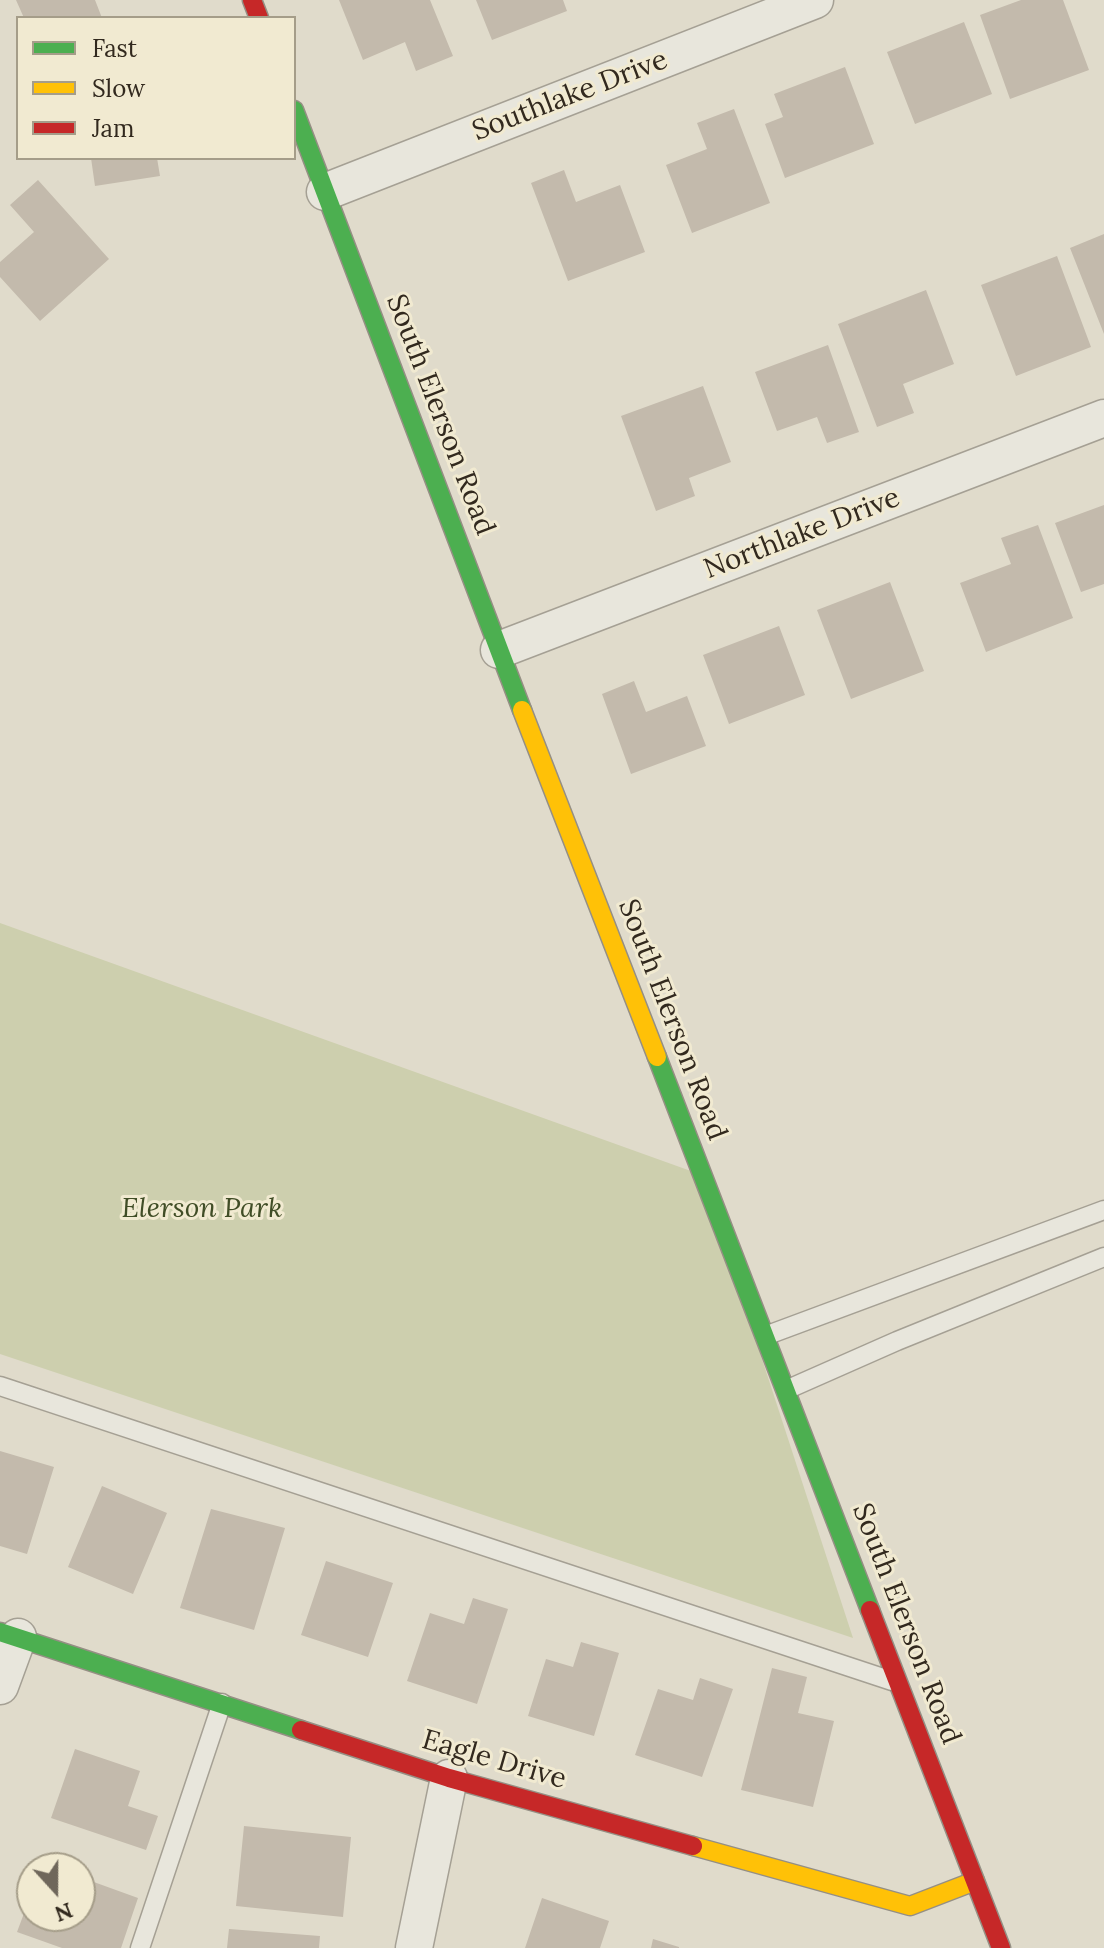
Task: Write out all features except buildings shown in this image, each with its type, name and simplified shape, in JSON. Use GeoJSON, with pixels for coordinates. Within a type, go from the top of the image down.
{"type":"FeatureCollection","features":[{"type":"Feature","properties":{"kind":"street","name":"Southlake Drive"},"geometry":{"type":"LineString","coordinates":[[325,192],[815,0]]}},
{"type":"Feature","properties":{"kind":"street","name":"South Elerson Road"},"geometry":{"type":"LineString","coordinates":[[296,115],[499,650],[1001,1948]]}},
{"type":"Feature","properties":{"kind":"street","name":"Northlake Drive"},"geometry":{"type":"LineString","coordinates":[[499,650],[1104,418]]}},
{"type":"Feature","properties":{"kind":"street"},"geometry":{"type":"LineString","coordinates":[[0,1686],[9,1634]]}},
{"type":"Feature","properties":{"kind":"street","name":"Eagle Drive"},"geometry":{"type":"LineString","coordinates":[[9,1634],[449,1778],[910,1906],[975,1881]]}},
{"type":"Feature","properties":{"kind":"street"},"geometry":{"type":"LineString","coordinates":[[414,1948],[449,1778]]}},
{"type":"Feature","properties":{"kind":"lane"},"geometry":{"type":"LineString","coordinates":[[765,1336],[1104,1210]]}},
{"type":"Feature","properties":{"kind":"lane"},"geometry":{"type":"LineString","coordinates":[[786,1390],[1104,1257]]}},
{"type":"Feature","properties":{"kind":"lane"},"geometry":{"type":"LineString","coordinates":[[0,1386],[899,1683]]}},
{"type":"Feature","properties":{"kind":"lane"},"geometry":{"type":"LineString","coordinates":[[140,1948],[222,1703]]}},
{"type":"Feature","properties":{"kind":"green space","name":"Elerson Park"},"geometry":{"type":"Polygon","coordinates":[[[0,923],[702,1175],[853,1638],[0,1354],[0,923]]]}},
{"type":"Feature","properties":{"kind":"traffic: fast"},"geometry":{"type":"LineString","coordinates":[[296,115],[522,710]]}},
{"type":"Feature","properties":{"kind":"traffic: fast"},"geometry":{"type":"LineString","coordinates":[[657,1057],[870,1610]]}},
{"type":"Feature","properties":{"kind":"traffic: fast"},"geometry":{"type":"LineString","coordinates":[[0,1632],[301,1730]]}},
{"type":"Feature","properties":{"kind":"traffic: slow"},"geometry":{"type":"LineString","coordinates":[[522,710],[657,1057]]}},
{"type":"Feature","properties":{"kind":"traffic: slow"},"geometry":{"type":"LineString","coordinates":[[693,1846],[910,1906],[975,1881]]}},
{"type":"Feature","properties":{"kind":"traffic: jam"},"geometry":{"type":"LineString","coordinates":[[252,0],[258,16]]}},
{"type":"Feature","properties":{"kind":"traffic: jam"},"geometry":{"type":"LineString","coordinates":[[870,1610],[1001,1948]]}},
{"type":"Feature","properties":{"kind":"traffic: jam"},"geometry":{"type":"LineString","coordinates":[[301,1730],[449,1778],[693,1846]]}}]}
